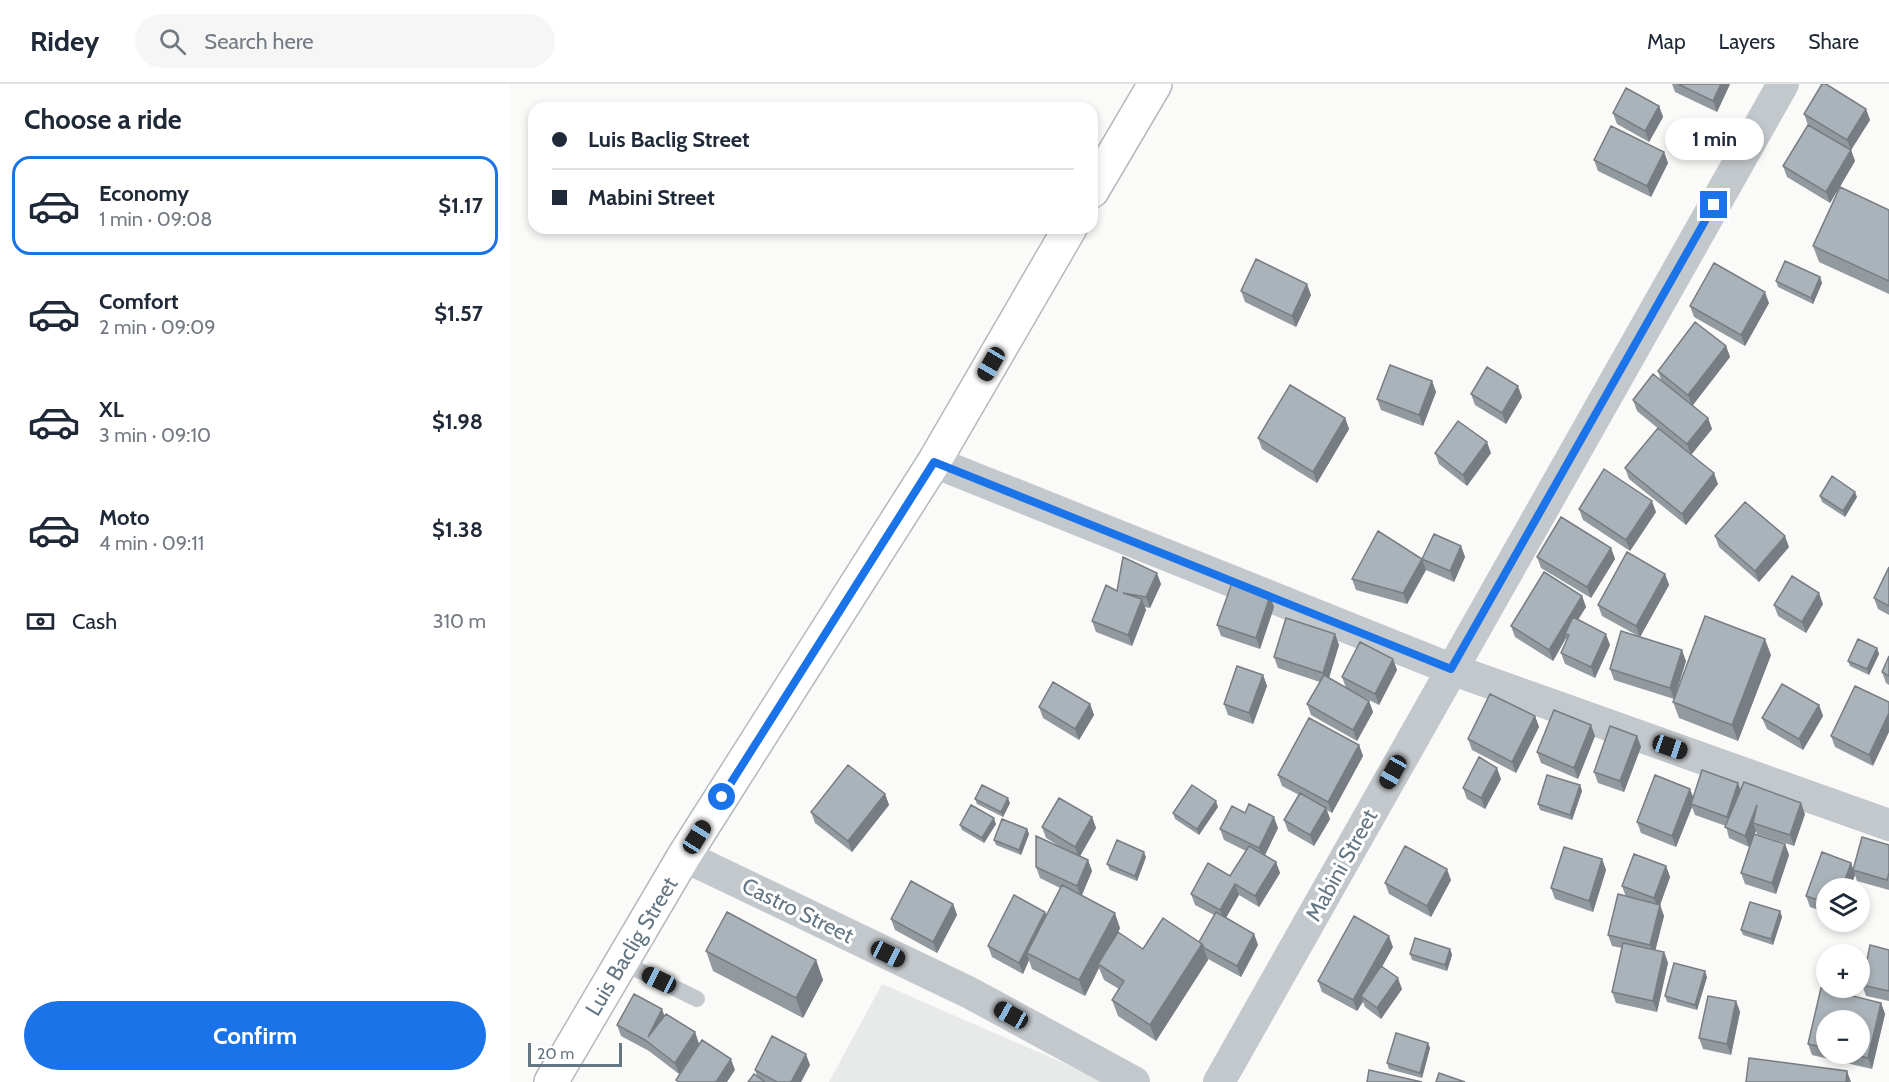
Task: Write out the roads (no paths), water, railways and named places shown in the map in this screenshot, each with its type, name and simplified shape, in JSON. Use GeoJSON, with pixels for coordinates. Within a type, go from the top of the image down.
{"type":"FeatureCollection","features":[{"type":"Feature","properties":{"kind":"street"},"geometry":{"type":"LineString","coordinates":[[1098,181],[1155,84]]}},
{"type":"Feature","properties":{"kind":"street","name":"Mabini Street"},"geometry":{"type":"LineString","coordinates":[[1219,1082],[1783,84]]}},
{"type":"Feature","properties":{"kind":"street","name":"Luis Baclig Street"},"geometry":{"type":"LineString","coordinates":[[550,1082],[684,856],[934,462],[1067,234]]}},
{"type":"Feature","properties":{"kind":"street"},"geometry":{"type":"LineString","coordinates":[[934,462],[1451,669],[1889,825]]}},
{"type":"Feature","properties":{"kind":"street","name":"Castro Street"},"geometry":{"type":"LineString","coordinates":[[684,856],[970,993],[1134,1082]]}},
{"type":"Feature","properties":{"kind":"lane"},"geometry":{"type":"LineString","coordinates":[[622,962],[697,999]]}}]}
